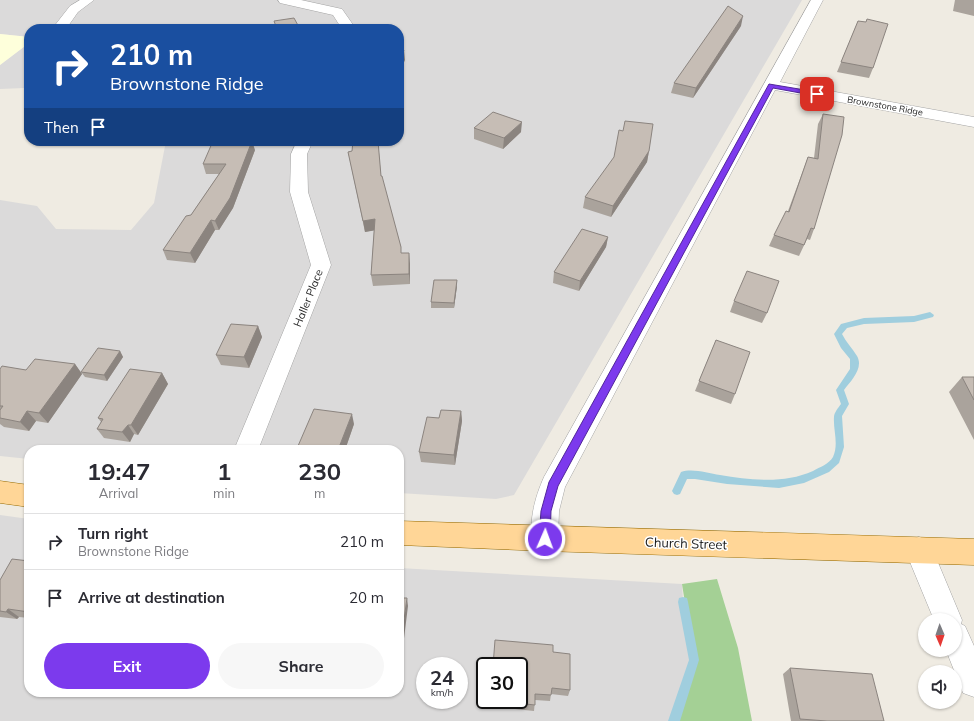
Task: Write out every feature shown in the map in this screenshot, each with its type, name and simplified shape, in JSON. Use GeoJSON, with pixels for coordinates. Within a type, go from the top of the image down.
{"type":"FeatureCollection","features":[{"type":"Feature","properties":{"kind":"main road"},"geometry":{"type":"LineString","coordinates":[[0,492],[24,495]]}},
{"type":"Feature","properties":{"kind":"main road","name":"Church Street"},"geometry":{"type":"LineString","coordinates":[[404,532],[545,539],[974,552]]}},
{"type":"Feature","properties":{"kind":"street"},"geometry":{"type":"LineString","coordinates":[[64,24],[74,9],[88,0]]}},
{"type":"Feature","properties":{"kind":"street"},"geometry":{"type":"LineString","coordinates":[[284,0],[338,12],[346,24]]}},
{"type":"Feature","properties":{"kind":"street"},"geometry":{"type":"LineString","coordinates":[[545,539],[546,511],[553,485],[817,0]]}},
{"type":"Feature","properties":{"kind":"street","name":"Brownstone Ridge"},"geometry":{"type":"LineString","coordinates":[[772,85],[974,122]]}},
{"type":"Feature","properties":{"kind":"street","name":"Haller Place"},"geometry":{"type":"LineString","coordinates":[[248,445],[321,265],[299,192],[299,154],[303,146]]}},
{"type":"Feature","properties":{"kind":"street"},"geometry":{"type":"LineString","coordinates":[[919,550],[945,613]]}},
{"type":"Feature","properties":{"kind":"street"},"geometry":{"type":"LineString","coordinates":[[962,653],[974,682]]}},
{"type":"Feature","properties":{"kind":"shaded area"},"geometry":{"type":"Polygon","coordinates":[[[0,0],[802,0],[514,495],[496,499],[404,493],[404,445],[24,445],[24,458],[0,456],[0,200],[37,206],[56,229],[131,230],[154,203],[165,146],[404,146],[404,24],[24,24],[24,36],[0,34],[0,0]]]}},
{"type":"Feature","properties":{"kind":"shaded area"},"geometry":{"type":"Polygon","coordinates":[[[0,34],[24,36],[24,47],[0,65],[0,34]]]}},
{"type":"Feature","properties":{"kind":"shaded area"},"geometry":{"type":"Polygon","coordinates":[[[24,47],[24,88],[0,89],[0,65],[24,47]]]}},
{"type":"Feature","properties":{"kind":"shaded area"},"geometry":{"type":"Polygon","coordinates":[[[0,515],[24,518],[24,697],[404,697],[404,568],[682,584],[683,602],[694,660],[674,721],[0,721],[0,515]]]}},
{"type":"Feature","properties":{"kind":"green space"},"geometry":{"type":"Polygon","coordinates":[[[717,579],[738,648],[752,721],[674,721],[694,660],[682,584],[717,579]]]}},
{"type":"Feature","properties":{"kind":"building"},"geometry":{"type":"Polygon","coordinates":[[[728,6],[743,16],[696,88],[674,83],[728,6]]]}},
{"type":"Feature","properties":{"kind":"building"},"geometry":{"type":"Polygon","coordinates":[[[294,18],[297,24],[275,24],[274,21],[294,18]]]}},
{"type":"Feature","properties":{"kind":"building"},"geometry":{"type":"Polygon","coordinates":[[[867,19],[888,24],[873,68],[841,62],[858,21],[866,22],[867,19]]]}},
{"type":"Feature","properties":{"kind":"building"},"geometry":{"type":"Polygon","coordinates":[[[493,112],[522,122],[504,138],[474,128],[493,112]]]}},
{"type":"Feature","properties":{"kind":"building"},"geometry":{"type":"Polygon","coordinates":[[[823,114],[844,117],[842,135],[814,229],[811,228],[804,245],[774,235],[786,211],[789,212],[808,157],[818,159],[823,114]]]}},
{"type":"Feature","properties":{"kind":"building"},"geometry":{"type":"Polygon","coordinates":[[[625,121],[653,124],[649,151],[613,206],[585,197],[614,157],[619,130],[623,131],[625,121]]]}},
{"type":"Feature","properties":{"kind":"building"},"geometry":{"type":"Polygon","coordinates":[[[211,146],[250,146],[230,198],[215,221],[211,220],[190,253],[163,250],[186,216],[191,215],[226,164],[203,164],[211,146]]]}},
{"type":"Feature","properties":{"kind":"building"},"geometry":{"type":"Polygon","coordinates":[[[352,146],[378,146],[381,176],[401,247],[401,253],[409,253],[409,274],[371,275],[375,219],[363,221],[348,152],[352,151],[352,146]]]}},
{"type":"Feature","properties":{"kind":"building"},"geometry":{"type":"Polygon","coordinates":[[[582,229],[608,237],[580,281],[554,272],[582,229]]]}},
{"type":"Feature","properties":{"kind":"building"},"geometry":{"type":"Polygon","coordinates":[[[747,271],[779,281],[767,313],[734,301],[747,271]]]}},
{"type":"Feature","properties":{"kind":"building"},"geometry":{"type":"Polygon","coordinates":[[[434,280],[457,280],[454,303],[431,302],[434,280]]]}},
{"type":"Feature","properties":{"kind":"building"},"geometry":{"type":"Polygon","coordinates":[[[231,324],[258,326],[244,357],[216,355],[231,324]]]}},
{"type":"Feature","properties":{"kind":"building"},"geometry":{"type":"Polygon","coordinates":[[[716,340],[750,352],[735,394],[699,381],[716,340]]]}},
{"type":"Feature","properties":{"kind":"building"},"geometry":{"type":"Polygon","coordinates":[[[98,348],[120,351],[104,375],[81,372],[98,348]]]}},
{"type":"Feature","properties":{"kind":"building"},"geometry":{"type":"Polygon","coordinates":[[[35,359],[75,364],[39,413],[27,411],[20,422],[0,418],[0,410],[3,406],[0,406],[0,369],[2,366],[26,370],[35,359]]]}},
{"type":"Feature","properties":{"kind":"building"},"geometry":{"type":"Polygon","coordinates":[[[130,369],[162,373],[131,425],[128,425],[122,432],[97,429],[103,419],[98,418],[130,369]]]}},
{"type":"Feature","properties":{"kind":"building"},"geometry":{"type":"Polygon","coordinates":[[[962,377],[974,377],[974,400],[962,377]]]}},
{"type":"Feature","properties":{"kind":"building"},"geometry":{"type":"Polygon","coordinates":[[[314,409],[352,414],[340,445],[298,445],[314,409]]]}},
{"type":"Feature","properties":{"kind":"building"},"geometry":{"type":"Polygon","coordinates":[[[441,410],[461,411],[454,455],[419,452],[427,417],[439,418],[441,410]]]}},
{"type":"Feature","properties":{"kind":"building"},"geometry":{"type":"Polygon","coordinates":[[[12,559],[24,560],[24,611],[8,609],[6,612],[0,611],[0,580],[12,559]]]}},
{"type":"Feature","properties":{"kind":"building"},"geometry":{"type":"Polygon","coordinates":[[[404,598],[407,598],[404,620],[404,598]]]}},
{"type":"Feature","properties":{"kind":"building"},"geometry":{"type":"Polygon","coordinates":[[[495,640],[553,645],[553,652],[570,654],[570,690],[552,688],[551,695],[535,694],[535,705],[528,704],[528,657],[494,657],[495,640]]]}},
{"type":"Feature","properties":{"kind":"building"},"geometry":{"type":"Polygon","coordinates":[[[790,668],[872,674],[884,721],[827,721],[800,719],[790,668]]]}},
{"type":"Feature","properties":{"kind":"waterway"},"geometry":{"type":"LineString","coordinates":[[677,491],[684,475],[779,484],[804,479],[826,469],[836,460],[840,447],[838,416],[845,404],[840,390],[854,370],[854,358],[844,346],[838,334],[844,326],[864,321],[914,319],[930,315]]}},
{"type":"Feature","properties":{"kind":"waterway"},"geometry":{"type":"LineString","coordinates":[[674,721],[694,660],[683,602]]}},
{"type":"Feature","properties":{"kind":"route"},"geometry":{"type":"LineString","coordinates":[[545,539],[546,511],[553,485],[772,85],[817,94]]}}]}
